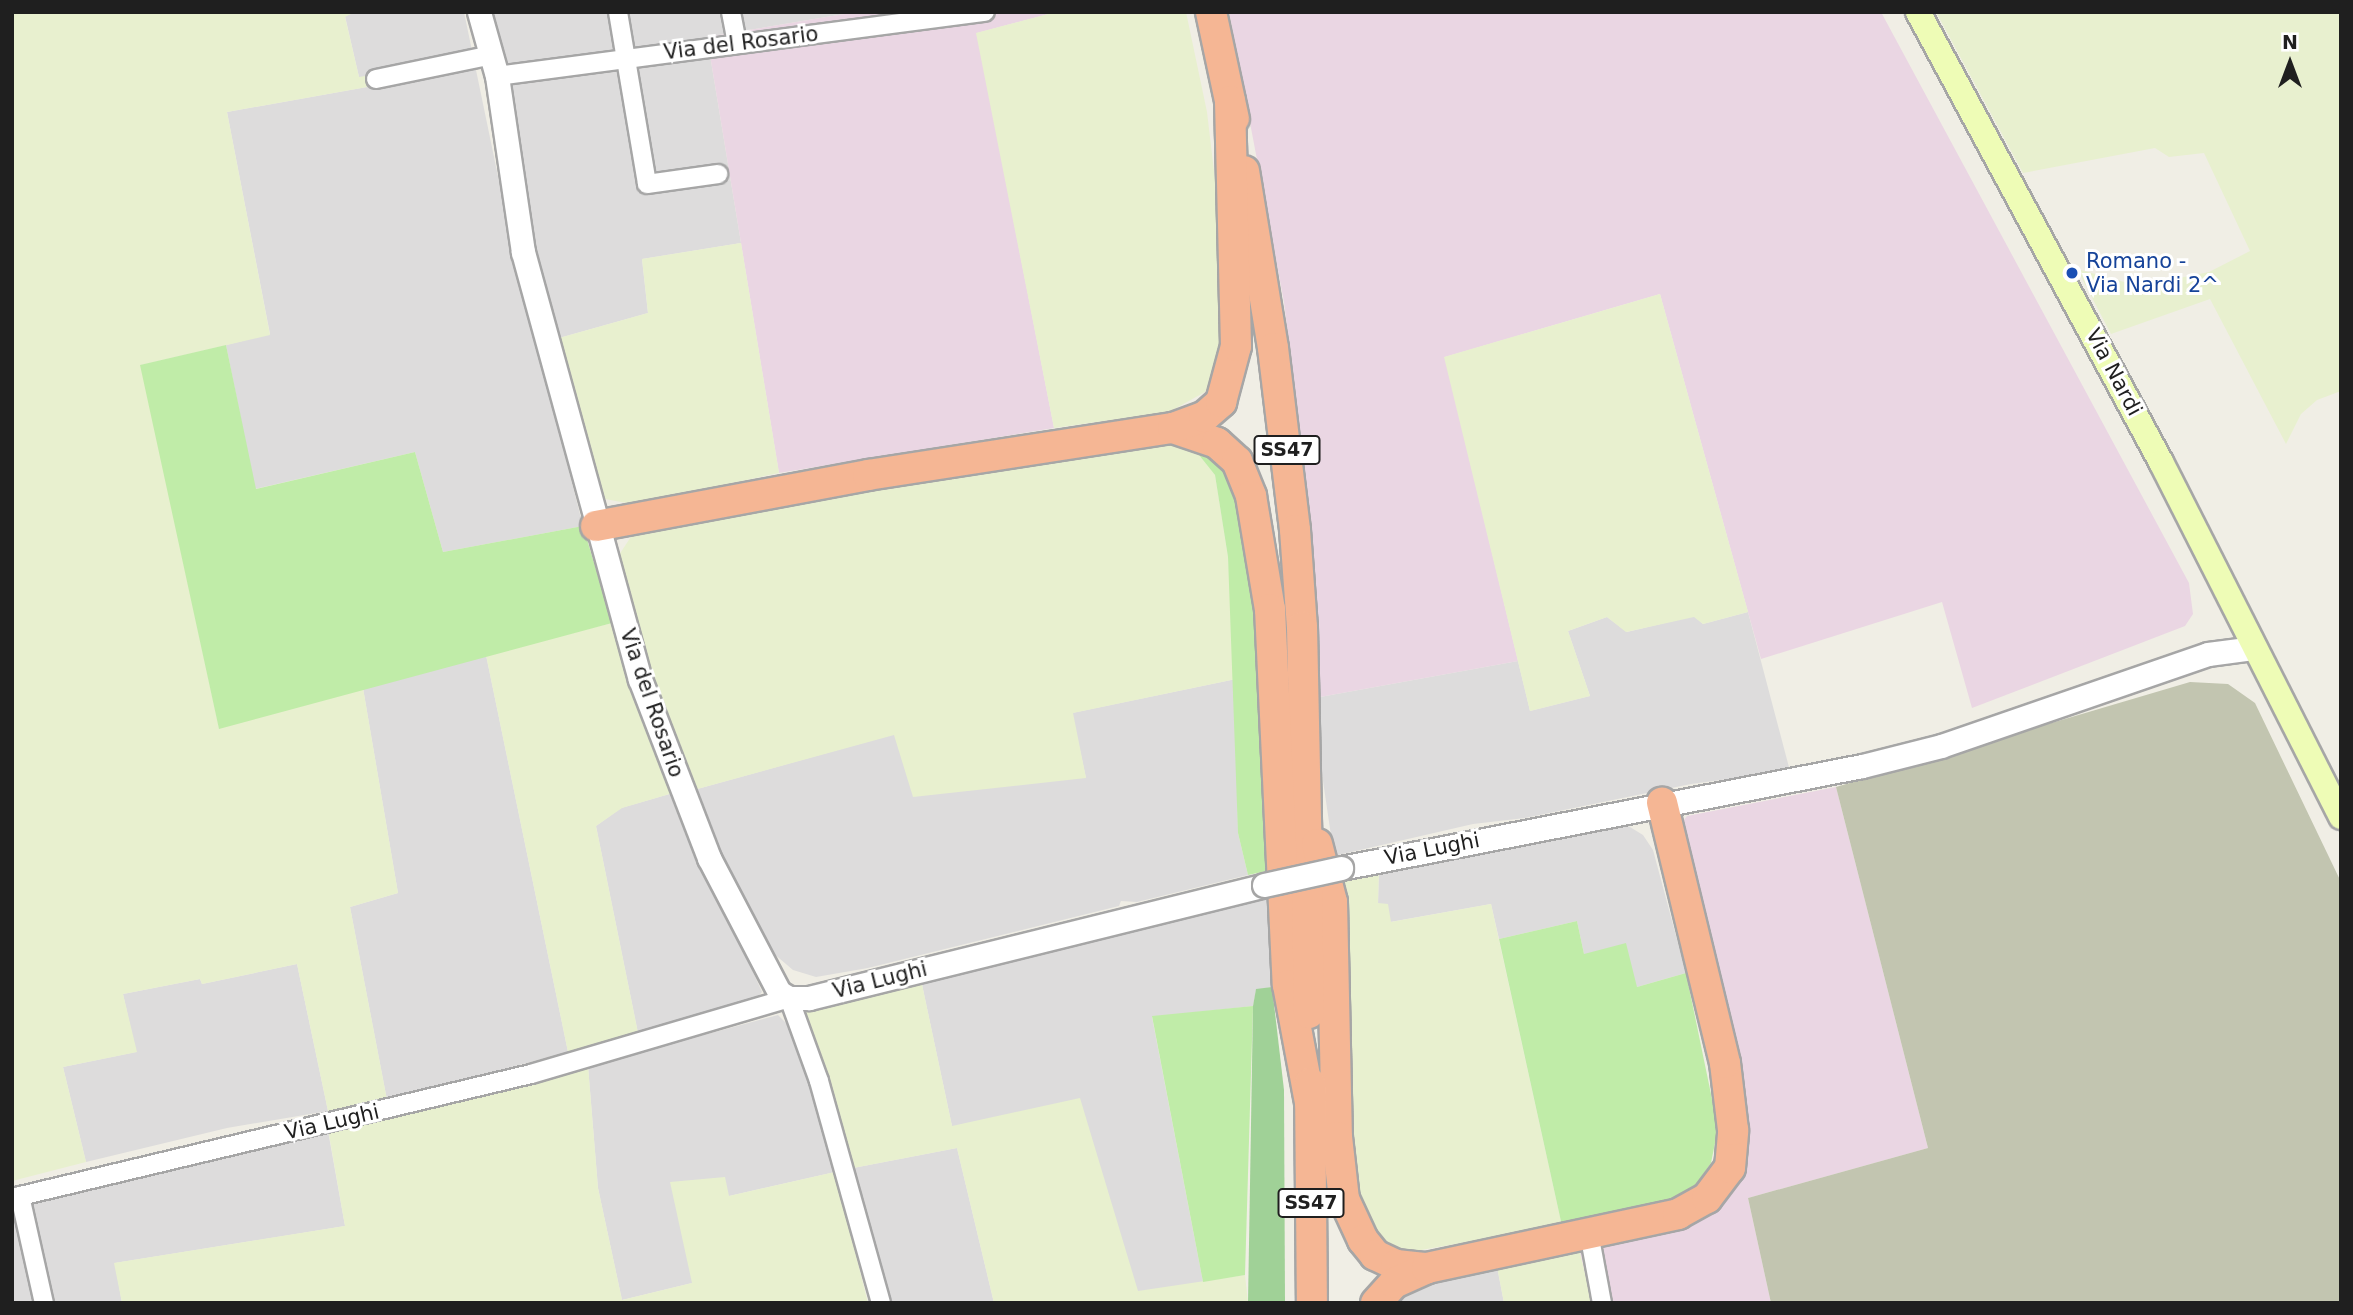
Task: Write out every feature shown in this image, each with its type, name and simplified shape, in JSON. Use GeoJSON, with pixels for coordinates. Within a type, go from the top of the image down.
{"type":"FeatureCollection","features":[{"type":"Feature","properties":{"kind":"highway","name":"SS47"},"geometry":{"type":"LineString","coordinates":[[1211,12],[1254,221],[1287,449],[1302,627],[1307,802],[1312,1303]]}},
{"type":"Feature","properties":{"kind":"highway"},"geometry":{"type":"LineString","coordinates":[[596,526],[868,475],[1173,428],[1204,417],[1221,402],[1236,346],[1230,101]]}},
{"type":"Feature","properties":{"kind":"highway"},"geometry":{"type":"LineString","coordinates":[[1173,428],[1217,443],[1237,461],[1251,496],[1270,609],[1288,985],[1310,1103]]}},
{"type":"Feature","properties":{"kind":"highway"},"geometry":{"type":"LineString","coordinates":[[1307,802],[1332,902],[1335,1100],[1344,1199],[1363,1240],[1375,1255],[1396,1265],[1427,1268]]}},
{"type":"Feature","properties":{"kind":"highway"},"geometry":{"type":"LineString","coordinates":[[1376,1303],[1394,1283],[1427,1268],[1678,1213],[1707,1198],[1730,1168],[1733,1130],[1725,1063],[1662,803]]}},
{"type":"Feature","properties":{"kind":"main road","name":"Via Nardi"},"geometry":{"type":"LineString","coordinates":[[1918,12],[2142,425],[2341,817]]}},
{"type":"Feature","properties":{"kind":"street","name":"Via del Rosario"},"geometry":{"type":"LineString","coordinates":[[479,12],[494,66],[523,252],[640,679],[709,858],[777,989],[789,998],[819,1081],[881,1303]]}},
{"type":"Feature","properties":{"kind":"street"},"geometry":{"type":"LineString","coordinates":[[618,12],[647,184],[718,174]]}},
{"type":"Feature","properties":{"kind":"street"},"geometry":{"type":"LineString","coordinates":[[731,12],[737,43]]}},
{"type":"Feature","properties":{"kind":"street","name":"Via del Rosario"},"geometry":{"type":"LineString","coordinates":[[494,66],[626,58],[985,12]]}},
{"type":"Feature","properties":{"kind":"street"},"geometry":{"type":"LineString","coordinates":[[376,79],[494,66]]}},
{"type":"Feature","properties":{"kind":"street"},"geometry":{"type":"LineString","coordinates":[[2208,654],[2243,624]]}},
{"type":"Feature","properties":{"kind":"street"},"geometry":{"type":"LineString","coordinates":[[2208,654],[2253,648]]}},
{"type":"Feature","properties":{"kind":"street","name":"Via Lughi"},"geometry":{"type":"LineString","coordinates":[[44,1303],[16,1197],[531,1074],[789,998],[808,998],[1264,885],[1662,803],[1748,788],[1941,746],[2208,654]]}},
{"type":"Feature","properties":{"kind":"street"},"geometry":{"type":"LineString","coordinates":[[1588,1233],[1602,1303]]}},
{"type":"Feature","properties":{"kind":"shaded area"},"geometry":{"type":"Polygon","coordinates":[[[12,12],[355,12],[345,17],[359,77],[365,76],[367,87],[227,112],[270,335],[141,365],[219,728],[363,688],[398,893],[350,907],[387,1100],[328,1111],[297,964],[202,984],[200,979],[123,994],[137,1052],[63,1067],[86,1162],[12,1181],[12,12]]]}},
{"type":"Feature","properties":{"kind":"shaded area"},"geometry":{"type":"Polygon","coordinates":[[[355,12],[464,12],[517,268],[583,526],[443,552],[415,452],[255,489],[226,345],[270,334],[227,112],[367,87],[359,77],[345,16],[355,12]]]}},
{"type":"Feature","properties":{"kind":"shaded area"},"geometry":{"type":"Polygon","coordinates":[[[480,12],[856,12],[707,37],[741,243],[642,259],[648,313],[552,340],[480,12]]]}},
{"type":"Feature","properties":{"kind":"shaded area"},"geometry":{"type":"Polygon","coordinates":[[[856,12],[1056,12],[977,33],[1054,428],[779,473],[707,37],[856,12]]]}},
{"type":"Feature","properties":{"kind":"shaded area"},"geometry":{"type":"Polygon","coordinates":[[[1056,12],[1186,12],[1207,112],[1224,256],[1221,365],[1205,392],[1169,412],[1054,428],[976,33],[1056,12]]]}},
{"type":"Feature","properties":{"kind":"shaded area"},"geometry":{"type":"Polygon","coordinates":[[[1229,12],[1881,12],[2189,583],[2193,614],[2185,626],[1972,708],[1942,602],[1761,659],[1660,294],[1445,357],[1518,661],[1320,697],[1307,493],[1284,302],[1229,12]]]}},
{"type":"Feature","properties":{"kind":"shaded area"},"geometry":{"type":"Polygon","coordinates":[[[1936,12],[2341,12],[2341,391],[2317,400],[2301,414],[2286,444],[2210,299],[2111,334],[2077,269],[2128,283],[2169,280],[2209,272],[2250,251],[2204,153],[2169,157],[2155,148],[2023,173],[1936,12]]]}},
{"type":"Feature","properties":{"kind":"shaded area"},"geometry":{"type":"Polygon","coordinates":[[[741,243],[779,473],[632,504],[605,499],[600,495],[552,340],[648,313],[642,259],[741,243]]]}},
{"type":"Feature","properties":{"kind":"shaded area"},"geometry":{"type":"Polygon","coordinates":[[[1660,294],[1748,612],[1703,624],[1694,617],[1626,632],[1607,617],[1568,631],[1590,696],[1530,711],[1444,357],[1660,294]]]}},
{"type":"Feature","properties":{"kind":"shaded area"},"geometry":{"type":"Polygon","coordinates":[[[1179,443],[1199,455],[1215,475],[1228,557],[1236,679],[1073,713],[1086,778],[913,797],[894,735],[690,791],[625,612],[617,558],[638,526],[948,463],[1179,443]]]}},
{"type":"Feature","properties":{"kind":"shaded area"},"geometry":{"type":"Polygon","coordinates":[[[1748,612],[1790,771],[1691,784],[1525,818],[1473,824],[1334,856],[1322,774],[1320,697],[1518,661],[1530,711],[1590,696],[1568,631],[1607,617],[1627,632],[1694,616],[1703,624],[1748,612]]]}},
{"type":"Feature","properties":{"kind":"shaded area"},"geometry":{"type":"Polygon","coordinates":[[[612,623],[673,793],[622,808],[596,826],[638,1033],[568,1052],[486,655],[612,623]]]}},
{"type":"Feature","properties":{"kind":"shaded area"},"geometry":{"type":"Polygon","coordinates":[[[486,655],[568,1052],[387,1100],[350,907],[398,893],[363,688],[486,655]]]}},
{"type":"Feature","properties":{"kind":"shaded area"},"geometry":{"type":"Polygon","coordinates":[[[1236,679],[1238,833],[1248,875],[1137,902],[1121,901],[1119,906],[868,968],[816,977],[793,970],[773,953],[745,910],[690,791],[895,734],[1086,778],[1072,713],[1236,679]]]}},
{"type":"Feature","properties":{"kind":"shaded area"},"geometry":{"type":"Polygon","coordinates":[[[2190,682],[2228,684],[2255,703],[2341,882],[2341,1303],[1771,1303],[1748,1198],[1928,1148],[1836,787],[2190,682]]]}},
{"type":"Feature","properties":{"kind":"shaded area"},"geometry":{"type":"Polygon","coordinates":[[[1836,787],[1928,1148],[1748,1198],[1771,1303],[1592,1303],[1577,1240],[1650,1226],[1730,1171],[1681,824],[1687,816],[1836,787]]]}},
{"type":"Feature","properties":{"kind":"shaded area"},"geometry":{"type":"Polygon","coordinates":[[[673,793],[762,992],[755,1000],[638,1033],[596,826],[621,808],[673,793]]]}},
{"type":"Feature","properties":{"kind":"shaded area"},"geometry":{"type":"Polygon","coordinates":[[[1596,824],[1625,824],[1643,835],[1653,850],[1686,973],[1637,987],[1584,954],[1577,921],[1499,939],[1491,904],[1390,922],[1378,904],[1379,867],[1596,824]]]}},
{"type":"Feature","properties":{"kind":"shaded area"},"geometry":{"type":"Polygon","coordinates":[[[1379,867],[1378,903],[1388,904],[1391,922],[1491,904],[1562,1226],[1415,1251],[1395,1247],[1372,1233],[1357,1213],[1334,877],[1379,867]]]}},
{"type":"Feature","properties":{"kind":"shaded area"},"geometry":{"type":"Polygon","coordinates":[[[1271,891],[1272,987],[1256,990],[1253,1006],[1152,1017],[1203,1282],[1138,1292],[1126,1263],[952,1126],[920,975],[1271,891]]]}},
{"type":"Feature","properties":{"kind":"shaded area"},"geometry":{"type":"Polygon","coordinates":[[[297,964],[328,1111],[227,1128],[86,1162],[63,1067],[136,1052],[123,994],[200,979],[202,984],[297,964]]]}},
{"type":"Feature","properties":{"kind":"shaded area"},"geometry":{"type":"Polygon","coordinates":[[[920,975],[952,1126],[1080,1098],[1138,1291],[1245,1275],[1248,1303],[994,1303],[957,1148],[848,1169],[829,1097],[833,1095],[829,1084],[825,1084],[801,1008],[920,975]]]}},
{"type":"Feature","properties":{"kind":"shaded area"},"geometry":{"type":"Polygon","coordinates":[[[778,1015],[797,1034],[835,1172],[729,1196],[692,1283],[622,1300],[598,1188],[588,1066],[778,1015]]]}},
{"type":"Feature","properties":{"kind":"shaded area"},"geometry":{"type":"Polygon","coordinates":[[[588,1066],[598,1188],[622,1300],[692,1283],[670,1182],[725,1177],[729,1196],[835,1172],[868,1303],[122,1303],[114,1263],[345,1226],[328,1129],[588,1066]]]}},
{"type":"Feature","properties":{"kind":"shaded area"},"geometry":{"type":"Polygon","coordinates":[[[328,1131],[345,1226],[115,1263],[122,1303],[12,1303],[12,1195],[328,1131]]]}},
{"type":"Feature","properties":{"kind":"shaded area"},"geometry":{"type":"Polygon","coordinates":[[[957,1148],[994,1303],[882,1303],[848,1169],[957,1148]]]}},
{"type":"Feature","properties":{"kind":"shaded area"},"geometry":{"type":"Polygon","coordinates":[[[1577,1240],[1592,1303],[1504,1303],[1495,1256],[1577,1240]]]}},
{"type":"Feature","properties":{"kind":"shaded area"},"geometry":{"type":"Polygon","coordinates":[[[1495,1256],[1504,1303],[1392,1303],[1403,1279],[1495,1256]]]}},
{"type":"Feature","properties":{"kind":"green space"},"geometry":{"type":"Polygon","coordinates":[[[226,345],[256,489],[415,452],[443,552],[583,526],[612,623],[219,729],[140,365],[226,345]]]}},
{"type":"Feature","properties":{"kind":"green space"},"geometry":{"type":"Polygon","coordinates":[[[1186,433],[1235,479],[1258,603],[1271,870],[1248,875],[1238,833],[1228,557],[1215,475],[1199,455],[1179,443],[1186,433]]]}},
{"type":"Feature","properties":{"kind":"green space"},"geometry":{"type":"Polygon","coordinates":[[[1577,921],[1584,954],[1626,943],[1637,987],[1686,973],[1718,1128],[1711,1163],[1695,1186],[1668,1202],[1562,1226],[1499,939],[1577,921]]]}},
{"type":"Feature","properties":{"kind":"green space"},"geometry":{"type":"Polygon","coordinates":[[[1272,987],[1284,1090],[1285,1303],[1248,1303],[1253,1006],[1256,989],[1272,987]]]}},
{"type":"Feature","properties":{"kind":"green space"},"geometry":{"type":"Polygon","coordinates":[[[1253,1006],[1245,1275],[1203,1282],[1152,1016],[1253,1006]]]}},
{"type":"Feature","properties":{"kind":"place","name":"Romano - Via Nardi 2^"},"geometry":{"type":"Point","coordinates":[2072,273]}}]}
